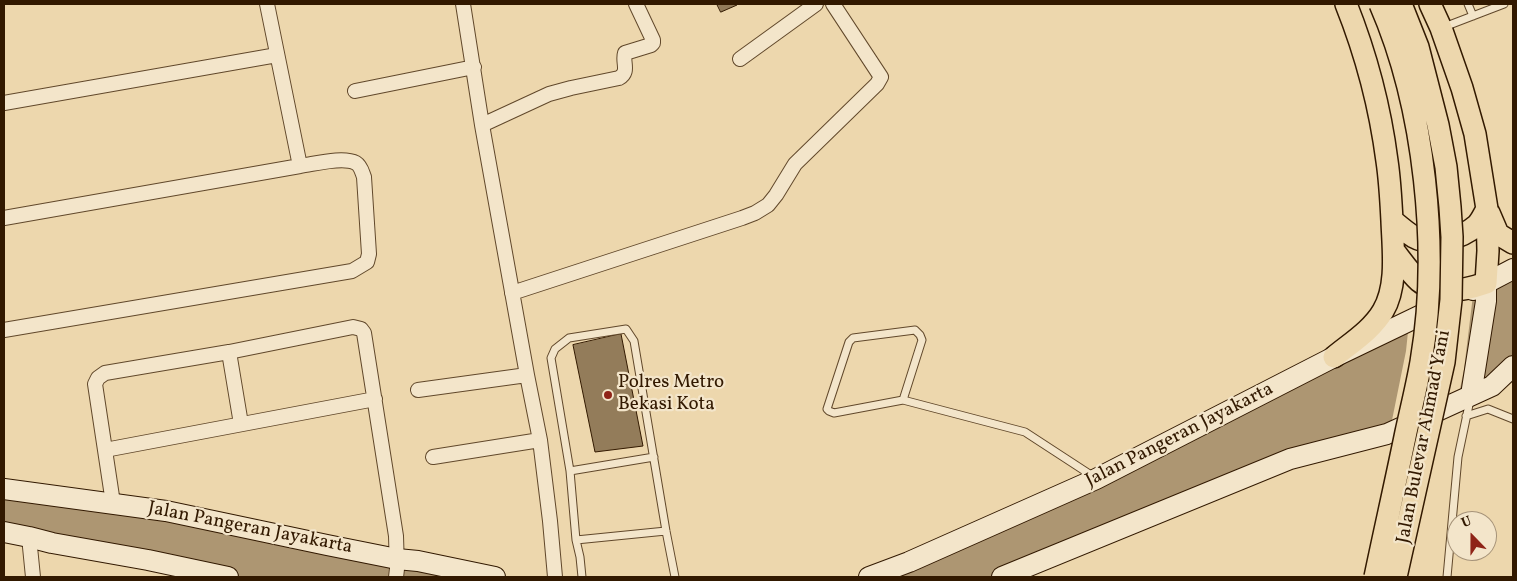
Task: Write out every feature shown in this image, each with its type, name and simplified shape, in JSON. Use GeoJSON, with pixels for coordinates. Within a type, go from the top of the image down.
{"type":"FeatureCollection","features":[{"type":"Feature","properties":{"kind":"main road"},"geometry":{"type":"LineString","coordinates":[[1334,358],[1372,325],[1384,310],[1390,294],[1394,251],[1391,189],[1374,89],[1346,4]]}},
{"type":"Feature","properties":{"kind":"main road","name":"Jalan Bulevar Ahmad Yani"},"geometry":{"type":"LineString","coordinates":[[1375,577],[1421,361],[1429,266],[1428,217],[1419,140],[1402,66],[1380,4]]}},
{"type":"Feature","properties":{"kind":"main road","name":"Jalan Bulevar Ahmad Yani"},"geometry":{"type":"LineString","coordinates":[[1396,577],[1444,362],[1451,300],[1452,237],[1446,167],[1438,124],[1418,47],[1401,4]]}},
{"type":"Feature","properties":{"kind":"main road"},"geometry":{"type":"LineString","coordinates":[[1394,251],[1420,281],[1434,288],[1446,290],[1473,288],[1486,292],[1488,251],[1487,209],[1475,134],[1462,88],[1441,28],[1430,4]]}},
{"type":"Feature","properties":{"kind":"main road"},"geometry":{"type":"LineString","coordinates":[[1392,220],[1414,237],[1430,242],[1446,241],[1478,224],[1487,209]]}},
{"type":"Feature","properties":{"kind":"main road"},"geometry":{"type":"LineString","coordinates":[[1487,209],[1498,234],[1513,243]]}},
{"type":"Feature","properties":{"kind":"street"},"geometry":{"type":"LineString","coordinates":[[266,4],[300,166]]}},
{"type":"Feature","properties":{"kind":"street"},"geometry":{"type":"LineString","coordinates":[[463,4],[482,125],[526,375],[540,440],[555,577]]}},
{"type":"Feature","properties":{"kind":"street"},"geometry":{"type":"LineString","coordinates":[[482,125],[549,94],[624,76],[625,53],[651,45],[653,40],[636,4]]}},
{"type":"Feature","properties":{"kind":"street"},"geometry":{"type":"LineString","coordinates":[[740,59],[816,4]]}},
{"type":"Feature","properties":{"kind":"street"},"geometry":{"type":"LineString","coordinates":[[512,293],[742,218],[768,205],[796,164],[877,84],[881,77],[833,4]]}},
{"type":"Feature","properties":{"kind":"street"},"geometry":{"type":"LineString","coordinates":[[4,102],[277,55]]}},
{"type":"Feature","properties":{"kind":"street"},"geometry":{"type":"LineString","coordinates":[[354,91],[474,67]]}},
{"type":"Feature","properties":{"kind":"street"},"geometry":{"type":"LineString","coordinates":[[4,218],[300,166],[345,160],[356,163],[364,177],[369,254],[367,262],[352,271],[4,330]]}},
{"type":"Feature","properties":{"kind":"street","name":"Jalan Pangeran Jayakarta"},"geometry":{"type":"LineString","coordinates":[[869,577],[909,562],[1096,479],[1334,358],[1486,292],[1513,269]]}},
{"type":"Feature","properties":{"kind":"street"},"geometry":{"type":"LineString","coordinates":[[1471,395],[1486,292]]}},
{"type":"Feature","properties":{"kind":"street"},"geometry":{"type":"LineString","coordinates":[[113,503],[95,384],[98,378],[105,373],[229,352],[353,327],[361,328],[364,333],[396,536],[396,568]]}},
{"type":"Feature","properties":{"kind":"street"},"geometry":{"type":"LineString","coordinates":[[229,352],[242,424]]}},
{"type":"Feature","properties":{"kind":"street"},"geometry":{"type":"LineString","coordinates":[[1002,577],[1290,459],[1387,434],[1492,386],[1513,366]]}},
{"type":"Feature","properties":{"kind":"street"},"geometry":{"type":"LineString","coordinates":[[418,390],[526,375]]}},
{"type":"Feature","properties":{"kind":"street"},"geometry":{"type":"LineString","coordinates":[[105,450],[375,399]]}},
{"type":"Feature","properties":{"kind":"street"},"geometry":{"type":"LineString","coordinates":[[433,457],[540,440]]}},
{"type":"Feature","properties":{"kind":"street","name":"Jalan Pangeran Jayakarta"},"geometry":{"type":"LineString","coordinates":[[4,489],[175,513],[396,568],[418,560],[495,577]]}},
{"type":"Feature","properties":{"kind":"street"},"geometry":{"type":"LineString","coordinates":[[4,532],[29,536],[52,543],[148,560],[222,577]]}},
{"type":"Feature","properties":{"kind":"street"},"geometry":{"type":"LineString","coordinates":[[29,536],[33,577]]}},
{"type":"Feature","properties":{"kind":"lane"},"geometry":{"type":"LineString","coordinates":[[1468,4],[1473,16]]}},
{"type":"Feature","properties":{"kind":"lane"},"geometry":{"type":"LineString","coordinates":[[1441,28],[1504,4]]}},
{"type":"Feature","properties":{"kind":"lane"},"geometry":{"type":"LineString","coordinates":[[582,577],[576,540],[570,471],[552,358],[555,349],[569,338],[626,329],[634,341],[675,577]]}},
{"type":"Feature","properties":{"kind":"lane"},"geometry":{"type":"LineString","coordinates":[[903,400],[922,340],[920,335],[915,330],[853,338],[849,342],[826,409],[829,412],[903,400],[1026,432],[1096,479]]}},
{"type":"Feature","properties":{"kind":"lane"},"geometry":{"type":"LineString","coordinates":[[1446,577],[1458,457],[1471,395]]}},
{"type":"Feature","properties":{"kind":"lane"},"geometry":{"type":"LineString","coordinates":[[1466,416],[1488,409],[1513,419]]}},
{"type":"Feature","properties":{"kind":"lane"},"geometry":{"type":"LineString","coordinates":[[570,471],[654,457]]}},
{"type":"Feature","properties":{"kind":"lane"},"geometry":{"type":"LineString","coordinates":[[576,540],[666,531]]}},
{"type":"Feature","properties":{"kind":"shaded area"},"geometry":{"type":"Polygon","coordinates":[[[1513,269],[1513,366],[1492,386],[1290,459],[1002,577],[869,577],[1513,269]]]}},
{"type":"Feature","properties":{"kind":"shaded area"},"geometry":{"type":"Polygon","coordinates":[[[4,489],[495,577],[228,577],[4,532],[4,489]]]}},
{"type":"Feature","properties":{"kind":"pier"},"geometry":{"type":"Polygon","coordinates":[[[1474,287],[1464,369],[1457,404],[1389,435],[1406,351],[1409,322],[1474,287]]]}},
{"type":"Feature","properties":{"kind":"building"},"geometry":{"type":"Polygon","coordinates":[[[717,4],[737,4],[737,5],[721,12],[717,4]]]}},
{"type":"Feature","properties":{"kind":"building","name":"Polres Metro Bekasi Kota"},"geometry":{"type":"Polygon","coordinates":[[[621,334],[643,446],[595,452],[573,345],[621,334]]]}},
{"type":"Feature","properties":{"kind":"place","name":"Polres Metro Bekasi Kota"},"geometry":{"type":"Point","coordinates":[608,395]}}]}
